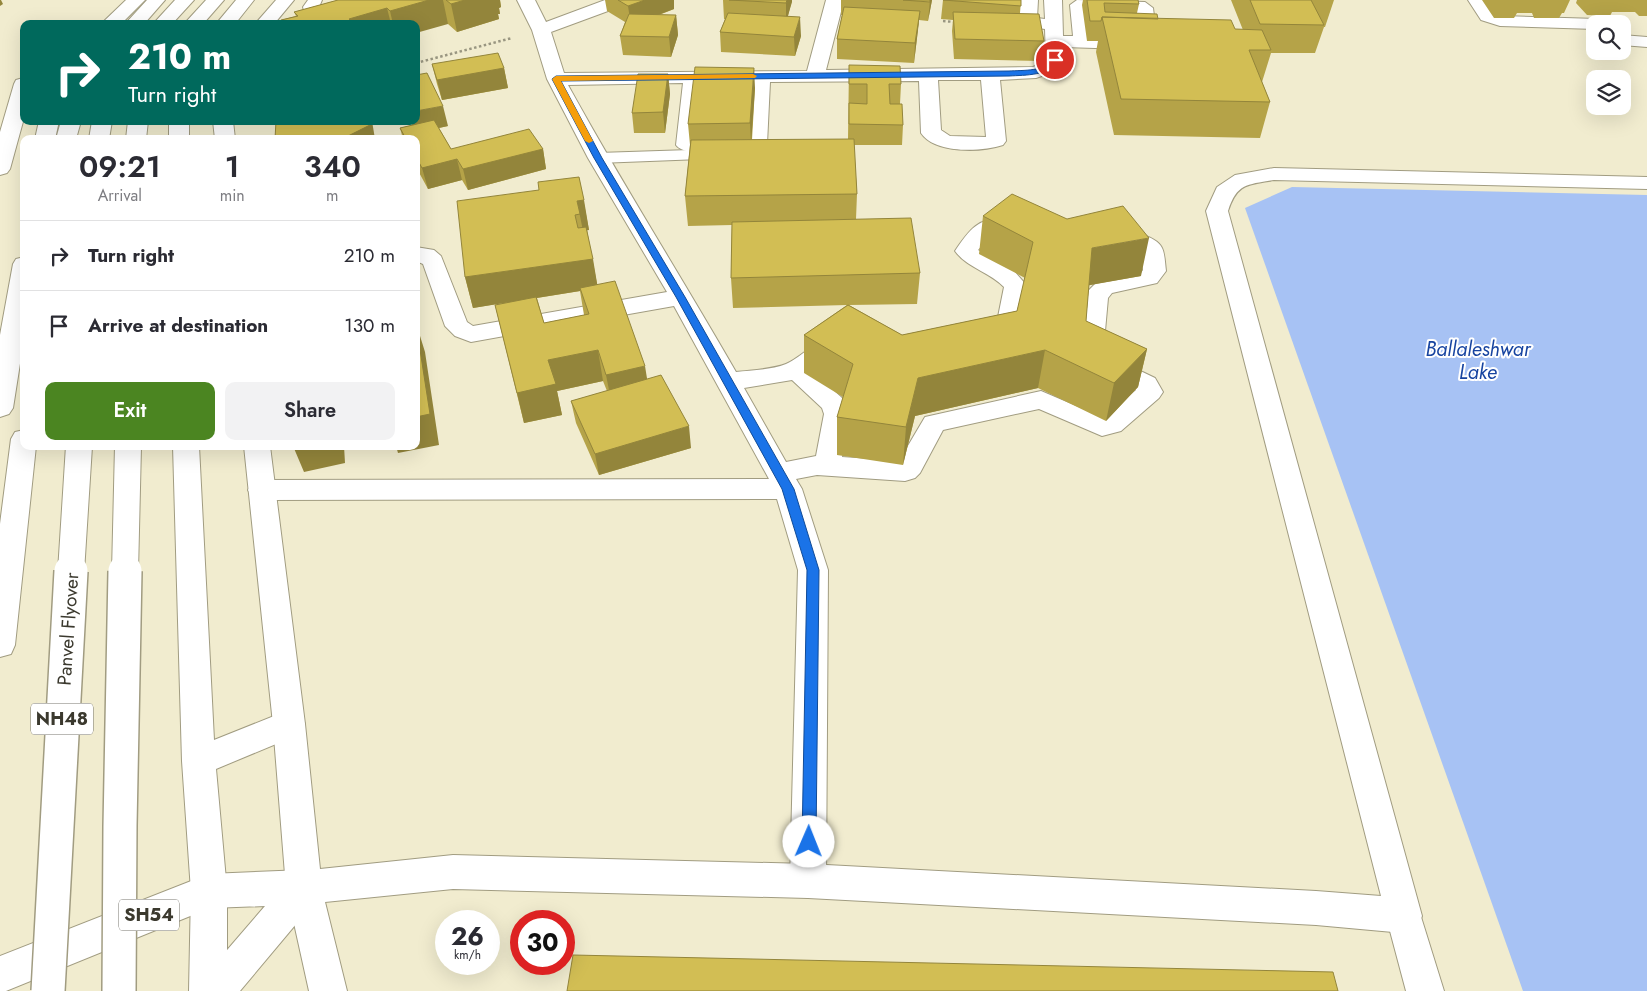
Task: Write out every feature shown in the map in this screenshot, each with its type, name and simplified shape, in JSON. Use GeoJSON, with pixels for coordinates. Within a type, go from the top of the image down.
{"type":"FeatureCollection","features":[{"type":"Feature","properties":{"kind":"main road"},"geometry":{"type":"LineString","coordinates":[[114,20],[136,0]]}},
{"type":"Feature","properties":{"kind":"main road"},"geometry":{"type":"LineString","coordinates":[[138,20],[156,0]]}},
{"type":"Feature","properties":{"kind":"main road"},"geometry":{"type":"LineString","coordinates":[[166,20],[185,0]]}},
{"type":"Feature","properties":{"kind":"main road"},"geometry":{"type":"LineString","coordinates":[[197,20],[215,0]]}},
{"type":"Feature","properties":{"kind":"main road"},"geometry":{"type":"LineString","coordinates":[[228,20],[245,0]]}},
{"type":"Feature","properties":{"kind":"main road"},"geometry":{"type":"LineString","coordinates":[[268,20],[285,0]]}},
{"type":"Feature","properties":{"kind":"main road"},"geometry":{"type":"LineString","coordinates":[[526,0],[541,30],[556,79],[598,158],[680,297],[783,481],[813,570],[808,881]]}},
{"type":"Feature","properties":{"kind":"main road"},"geometry":{"type":"LineString","coordinates":[[541,30],[621,0]]}},
{"type":"Feature","properties":{"kind":"main road"},"geometry":{"type":"LineString","coordinates":[[815,75],[835,0]]}},
{"type":"Feature","properties":{"kind":"main road"},"geometry":{"type":"LineString","coordinates":[[1029,0],[1028,22],[1054,33],[1082,42],[1157,46],[1161,44],[1158,31],[1147,26],[1144,8],[1139,6],[1082,4],[1079,5],[1082,42]]}},
{"type":"Feature","properties":{"kind":"main road"},"geometry":{"type":"LineString","coordinates":[[556,79],[761,81],[815,75],[929,82],[991,82],[1036,72],[1052,66],[1055,60],[1053,0]]}},
{"type":"Feature","properties":{"kind":"main road"},"geometry":{"type":"LineString","coordinates":[[1477,0],[1487,16],[1492,19],[1582,32]]}},
{"type":"Feature","properties":{"kind":"main road"},"geometry":{"type":"LineString","coordinates":[[1562,8],[1582,32]]}},
{"type":"Feature","properties":{"kind":"main road"},"geometry":{"type":"LineString","coordinates":[[316,20],[332,16]]}},
{"type":"Feature","properties":{"kind":"main road"},"geometry":{"type":"LineString","coordinates":[[1631,25],[1647,26]]}},
{"type":"Feature","properties":{"kind":"main road"},"geometry":{"type":"LineString","coordinates":[[1491,32],[1582,32]]}},
{"type":"Feature","properties":{"kind":"main road"},"geometry":{"type":"LineString","coordinates":[[1631,41],[1647,42]]}},
{"type":"Feature","properties":{"kind":"main road"},"geometry":{"type":"LineString","coordinates":[[692,81],[686,145],[691,147],[753,147],[756,144],[761,81]]}},
{"type":"Feature","properties":{"kind":"main road"},"geometry":{"type":"LineString","coordinates":[[929,82],[931,133],[946,142],[989,143],[996,141],[991,82]]}},
{"type":"Feature","properties":{"kind":"main road"},"geometry":{"type":"LineString","coordinates":[[0,169],[7,117],[18,84]]}},
{"type":"Feature","properties":{"kind":"main road"},"geometry":{"type":"LineString","coordinates":[[1425,991],[1218,211],[1224,191],[1242,179],[1274,174],[1647,183]]}},
{"type":"Feature","properties":{"kind":"main road"},"geometry":{"type":"LineString","coordinates":[[978,349],[996,346],[1005,340],[1016,287],[1012,280],[972,257],[966,250],[984,228],[995,223],[1043,226]]}},
{"type":"Feature","properties":{"kind":"main road"},"geometry":{"type":"LineString","coordinates":[[262,490],[783,481],[817,465],[906,471],[912,466],[926,430],[934,422],[1041,400],[1102,427],[1112,425],[1150,392],[1146,384],[1099,363],[1090,356],[1096,296],[1104,288],[1149,278],[1155,270],[1151,248],[1133,239],[1090,231]]}},
{"type":"Feature","properties":{"kind":"main road"},"geometry":{"type":"LineString","coordinates":[[420,254],[426,255],[433,261],[457,326],[464,332],[472,334],[680,297]]}},
{"type":"Feature","properties":{"kind":"main road"},"geometry":{"type":"LineString","coordinates":[[0,408],[20,288]]}},
{"type":"Feature","properties":{"kind":"main road"},"geometry":{"type":"LineString","coordinates":[[728,382],[795,370],[843,339],[854,340]]}},
{"type":"Feature","properties":{"kind":"main road"},"geometry":{"type":"LineString","coordinates":[[795,370],[833,404],[837,414],[827,466]]}},
{"type":"Feature","properties":{"kind":"main road"},"geometry":{"type":"LineString","coordinates":[[0,646],[23,450]]}},
{"type":"Feature","properties":{"kind":"main road","name":"Panvel Flyover"},"geometry":{"type":"LineString","coordinates":[[48,991],[55,832],[79,450]]}},
{"type":"Feature","properties":{"kind":"main road"},"geometry":{"type":"LineString","coordinates":[[119,991],[120,826],[128,450]]}},
{"type":"Feature","properties":{"kind":"main road"},"geometry":{"type":"LineString","coordinates":[[186,450],[199,762],[209,891],[208,991]]}},
{"type":"Feature","properties":{"kind":"main road"},"geometry":{"type":"LineString","coordinates":[[257,450],[304,887],[328,991]]}},
{"type":"Feature","properties":{"kind":"main road"},"geometry":{"type":"LineString","coordinates":[[199,762],[288,724]]}},
{"type":"Feature","properties":{"kind":"main road"},"geometry":{"type":"LineString","coordinates":[[216,991],[304,887],[453,872],[808,881],[1316,908],[1404,916]]}},
{"type":"Feature","properties":{"kind":"main road","name":"SH54"},"geometry":{"type":"LineString","coordinates":[[0,975],[209,891],[304,887]]}},
{"type":"Feature","properties":{"kind":"lane"},"geometry":{"type":"LineString","coordinates":[[308,20],[311,7],[315,0]]}},
{"type":"Feature","properties":{"kind":"lane"},"geometry":{"type":"LineString","coordinates":[[598,158],[769,153]]}},
{"type":"Feature","properties":{"kind":"path"},"geometry":{"type":"LineString","coordinates":[[944,21],[962,22]]}},
{"type":"Feature","properties":{"kind":"path"},"geometry":{"type":"LineString","coordinates":[[420,62],[541,30]]}},
{"type":"Feature","properties":{"kind":"water","name":"Ballaleshwar Lake"},"geometry":{"type":"Polygon","coordinates":[[[1292,187],[1647,195],[1647,991],[1523,991],[1245,208],[1292,187]]]}},
{"type":"Feature","properties":{"kind":"building"},"geometry":{"type":"Polygon","coordinates":[[[338,0],[429,0],[390,11],[387,8],[350,20],[281,20],[298,16],[294,12],[338,0]]]}},
{"type":"Feature","properties":{"kind":"building"},"geometry":{"type":"Polygon","coordinates":[[[446,0],[465,0],[451,4],[446,0]]]}},
{"type":"Feature","properties":{"kind":"building"},"geometry":{"type":"Polygon","coordinates":[[[618,0],[645,0],[628,6],[618,0]]]}},
{"type":"Feature","properties":{"kind":"building"},"geometry":{"type":"Polygon","coordinates":[[[729,0],[787,0],[786,3],[729,0]]]}},
{"type":"Feature","properties":{"kind":"building"},"geometry":{"type":"Polygon","coordinates":[[[903,0],[930,0],[930,2],[903,0]]]}},
{"type":"Feature","properties":{"kind":"building"},"geometry":{"type":"Polygon","coordinates":[[[943,0],[1021,0],[1021,6],[943,0]]]}},
{"type":"Feature","properties":{"kind":"building"},"geometry":{"type":"Polygon","coordinates":[[[1087,0],[1138,0],[1139,4],[1104,3],[1105,12],[1157,14],[1158,19],[1102,17],[1101,21],[1090,21],[1087,0]]]}},
{"type":"Feature","properties":{"kind":"building"},"geometry":{"type":"Polygon","coordinates":[[[1250,0],[1311,0],[1324,25],[1260,24],[1250,0]]]}},
{"type":"Feature","properties":{"kind":"building"},"geometry":{"type":"Polygon","coordinates":[[[844,7],[920,11],[915,43],[837,39],[844,7]]]}},
{"type":"Feature","properties":{"kind":"building"},"geometry":{"type":"Polygon","coordinates":[[[953,12],[1039,14],[1044,41],[955,39],[953,12]]]}},
{"type":"Feature","properties":{"kind":"building"},"geometry":{"type":"Polygon","coordinates":[[[728,13],[800,17],[794,37],[720,32],[728,13]]]}},
{"type":"Feature","properties":{"kind":"building"},"geometry":{"type":"Polygon","coordinates":[[[629,14],[676,15],[669,37],[620,36],[629,14]]]}},
{"type":"Feature","properties":{"kind":"building"},"geometry":{"type":"Polygon","coordinates":[[[1102,17],[1231,20],[1235,29],[1262,30],[1271,50],[1249,50],[1270,102],[1121,99],[1102,17]]]}},
{"type":"Feature","properties":{"kind":"building"},"geometry":{"type":"Polygon","coordinates":[[[498,53],[504,68],[437,80],[432,64],[498,53]]]}},
{"type":"Feature","properties":{"kind":"building"},"geometry":{"type":"Polygon","coordinates":[[[849,65],[900,66],[901,84],[889,84],[890,104],[902,104],[903,125],[849,124],[849,103],[867,104],[867,84],[849,84],[849,65]]]}},
{"type":"Feature","properties":{"kind":"building"},"geometry":{"type":"Polygon","coordinates":[[[695,67],[754,68],[750,123],[688,124],[695,67]]]}},
{"type":"Feature","properties":{"kind":"building"},"geometry":{"type":"Polygon","coordinates":[[[427,73],[443,106],[420,110],[420,74],[427,73]]]}},
{"type":"Feature","properties":{"kind":"building"},"geometry":{"type":"Polygon","coordinates":[[[638,74],[668,74],[663,112],[632,113],[638,74]]]}},
{"type":"Feature","properties":{"kind":"building"},"geometry":{"type":"Polygon","coordinates":[[[434,120],[451,149],[529,129],[543,149],[463,169],[457,159],[422,168],[420,164],[420,135],[404,135],[400,128],[420,125],[420,123],[434,120]]]}},
{"type":"Feature","properties":{"kind":"building"},"geometry":{"type":"Polygon","coordinates":[[[276,125],[370,125],[350,135],[275,135],[276,125]]]}},
{"type":"Feature","properties":{"kind":"building"},"geometry":{"type":"Polygon","coordinates":[[[854,139],[857,194],[685,196],[691,140],[854,139]]]}},
{"type":"Feature","properties":{"kind":"building"},"geometry":{"type":"Polygon","coordinates":[[[579,177],[584,200],[577,201],[580,214],[575,215],[578,228],[586,227],[593,259],[465,277],[457,201],[539,190],[538,182],[579,177]]]}},
{"type":"Feature","properties":{"kind":"building"},"geometry":{"type":"Polygon","coordinates":[[[1012,194],[1067,219],[1123,206],[1149,238],[1092,248],[1086,321],[1147,349],[1114,383],[1045,350],[918,378],[906,427],[837,417],[853,364],[804,335],[848,305],[902,335],[1017,311],[1033,242],[983,216],[1012,194]]]}},
{"type":"Feature","properties":{"kind":"building"},"geometry":{"type":"Polygon","coordinates":[[[911,218],[920,273],[731,278],[732,222],[911,218]]]}},
{"type":"Feature","properties":{"kind":"building"},"geometry":{"type":"Polygon","coordinates":[[[615,281],[645,366],[606,375],[598,350],[548,360],[556,384],[517,393],[495,305],[536,297],[544,323],[589,314],[580,288],[615,281]]]}},
{"type":"Feature","properties":{"kind":"building"},"geometry":{"type":"Polygon","coordinates":[[[420,350],[430,414],[420,416],[420,350]]]}},
{"type":"Feature","properties":{"kind":"building"},"geometry":{"type":"Polygon","coordinates":[[[661,375],[689,426],[595,454],[571,401],[661,375]]]}},
{"type":"Feature","properties":{"kind":"building"},"geometry":{"type":"Polygon","coordinates":[[[575,955],[1333,972],[1338,991],[567,991],[570,975],[575,975],[575,955]]]}},
{"type":"Feature","properties":{"kind":"slow traffic"},"geometry":{"type":"LineString","coordinates":[[589,141],[556,79],[753,76]]}},
{"type":"Feature","properties":{"kind":"route"},"geometry":{"type":"LineString","coordinates":[[809,842],[813,570],[788,489],[680,297],[598,158],[556,79],[1009,74],[1036,72],[1052,66],[1055,60]]}}]}
